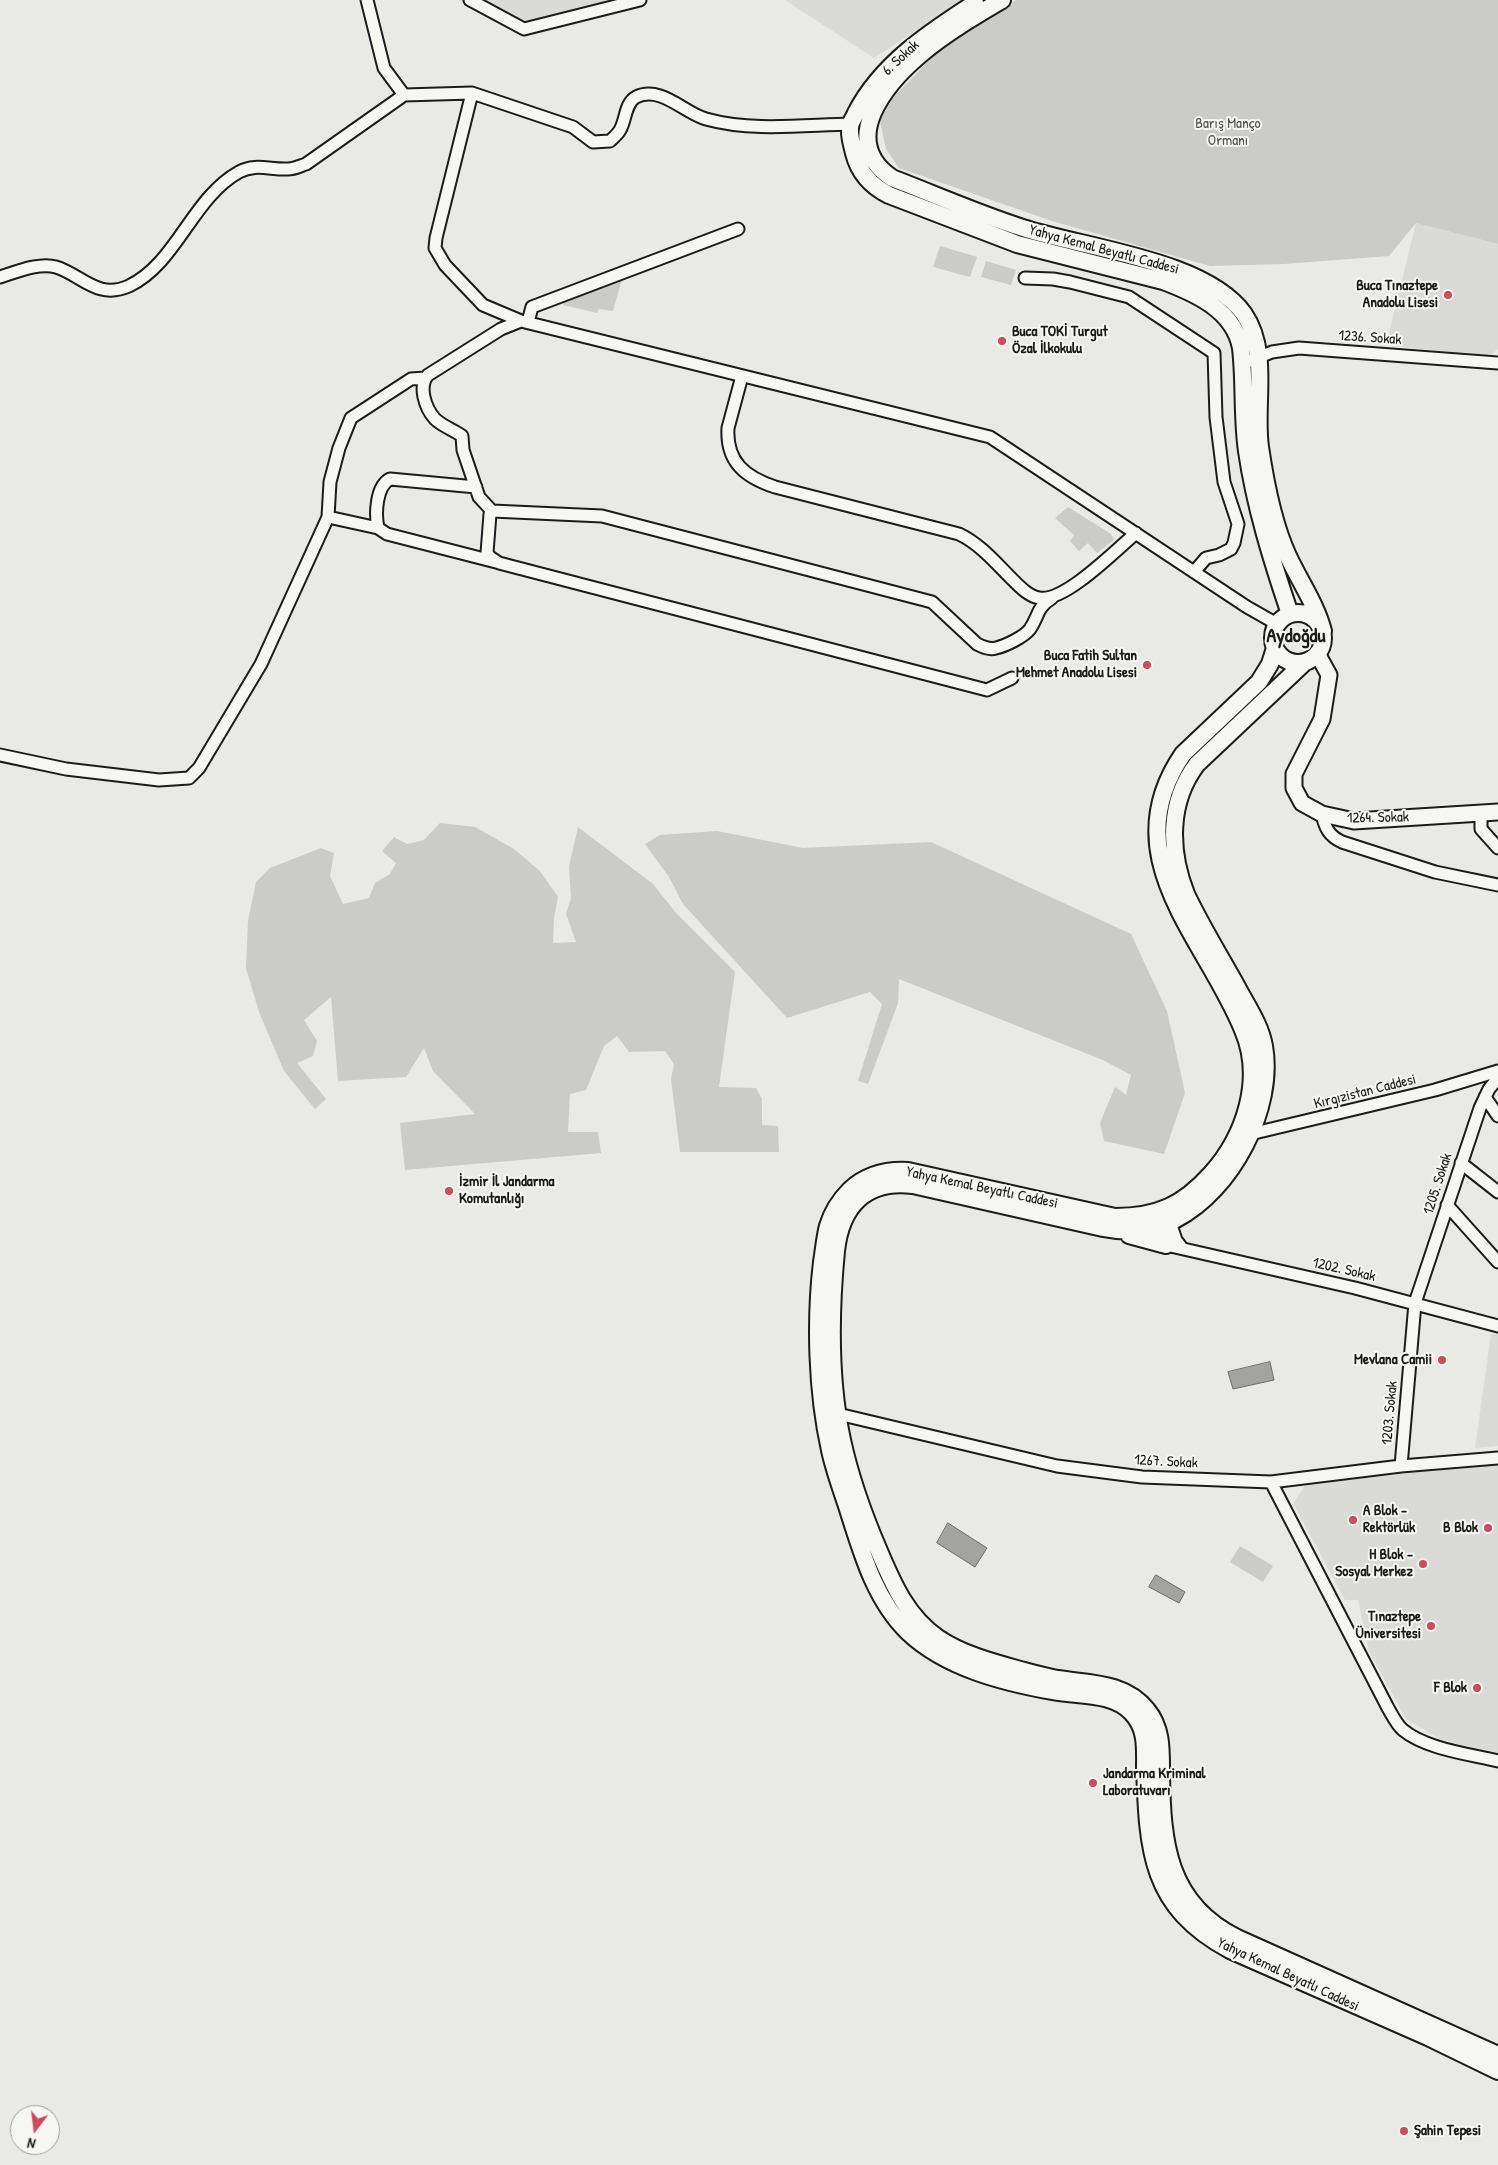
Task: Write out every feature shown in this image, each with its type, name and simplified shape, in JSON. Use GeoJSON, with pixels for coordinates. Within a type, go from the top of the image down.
{"type":"FeatureCollection","features":[{"type":"Feature","properties":{"kind":"main road","name":"6. Sokak"},"geometry":{"type":"LineString","coordinates":[[851,131],[870,91],[887,70],[923,38],[980,0]]}},
{"type":"Feature","properties":{"kind":"main road","name":"6. Sokak"},"geometry":{"type":"LineString","coordinates":[[867,132],[871,117],[880,100],[892,83],[910,64],[940,39],[1002,0]]}},
{"type":"Feature","properties":{"kind":"main road","name":"Yahya Kemal Beyatlı Caddesi"},"geometry":{"type":"LineString","coordinates":[[851,131],[856,160],[861,172],[878,190],[1017,244],[1163,281],[1199,297],[1232,322],[1240,342],[1245,434],[1250,467],[1260,514],[1290,614]]}},
{"type":"Feature","properties":{"kind":"main road","name":"Yahya Kemal Beyatlı Caddesi"},"geometry":{"type":"LineString","coordinates":[[867,132],[872,158],[877,166],[892,178],[1023,228],[1166,266],[1208,283],[1226,296],[1244,314],[1253,334],[1258,357],[1257,424],[1271,501],[1288,555],[1318,612],[1323,631]]}},
{"type":"Feature","properties":{"kind":"main road"},"geometry":{"type":"LineString","coordinates":[[1290,614],[1306,614],[1320,624],[1323,631],[1322,648],[1311,659],[1295,663],[1280,655],[1275,648],[1273,640],[1277,624],[1290,614]]}},
{"type":"Feature","properties":{"kind":"main road","name":"Yahya Kemal Beyatlı Caddesi"},"geometry":{"type":"LineString","coordinates":[[1243,1135],[1250,1096],[1252,1070],[1248,1045],[1244,1031],[1168,888],[1160,862],[1158,822],[1165,784],[1183,754],[1259,682],[1270,664],[1275,648]]}},
{"type":"Feature","properties":{"kind":"main road","name":"Yahya Kemal Beyatlı Caddesi"},"geometry":{"type":"LineString","coordinates":[[1311,659],[1190,772],[1178,797],[1174,821],[1175,852],[1180,880],[1254,1018],[1264,1046],[1263,1091],[1259,1113],[1202,1184],[1163,1218],[1131,1232],[1102,1228],[913,1185],[898,1183],[875,1187],[865,1194],[852,1207],[842,1222],[836,1248],[833,1320],[838,1414],[842,1442],[869,1528],[892,1584],[904,1604],[920,1623],[938,1638],[974,1655],[1026,1672],[1058,1679],[1112,1686],[1133,1696],[1148,1711],[1155,1722],[1161,1747],[1162,1815],[1166,1842],[1178,1884],[1193,1905],[1225,1932],[1404,2020],[1498,2071]]}},
{"type":"Feature","properties":{"kind":"main road","name":"Yahya Kemal Beyatlı Caddesi"},"geometry":{"type":"LineString","coordinates":[[1163,1218],[1115,1217],[908,1171],[879,1174],[859,1182],[844,1197],[828,1225],[820,1285],[820,1368],[827,1434],[832,1461],[860,1545],[880,1596],[897,1621],[917,1640],[938,1654],[985,1674],[1050,1691],[1106,1699],[1131,1712],[1146,1740],[1148,1819],[1158,1873],[1172,1903],[1191,1924],[1230,1950],[1404,2020],[1498,2055]]}},
{"type":"Feature","properties":{"kind":"main road"},"geometry":{"type":"LineString","coordinates":[[1102,1228],[1174,1246]]}},
{"type":"Feature","properties":{"kind":"street"},"geometry":{"type":"LineString","coordinates":[[367,0],[384,68],[404,95]]}},
{"type":"Feature","properties":{"kind":"street"},"geometry":{"type":"LineString","coordinates":[[470,0],[524,29],[640,0]]}},
{"type":"Feature","properties":{"kind":"street"},"geometry":{"type":"LineString","coordinates":[[472,93],[435,248],[445,265],[484,305],[524,322],[990,437],[1247,607],[1277,624]]}},
{"type":"Feature","properties":{"kind":"street"},"geometry":{"type":"LineString","coordinates":[[0,277],[41,265],[56,267],[87,284],[106,290],[115,290],[129,286],[144,277],[159,263],[201,206],[240,171],[253,167],[289,169],[306,164],[404,95],[472,93],[573,127],[593,142],[610,141],[620,131],[630,101],[638,96],[649,94],[662,97],[704,119],[739,127],[851,131]]}},
{"type":"Feature","properties":{"kind":"street"},"geometry":{"type":"LineString","coordinates":[[0,755],[66,769],[159,780],[190,778],[200,768],[261,664],[328,517],[330,482],[339,448],[351,418],[411,379],[425,378],[493,334],[524,322],[532,307],[738,229]]}},
{"type":"Feature","properties":{"kind":"street"},"geometry":{"type":"LineString","coordinates":[[1025,278],[1070,282],[1129,297],[1214,353],[1216,417],[1224,482],[1238,524],[1238,530],[1231,549],[1219,555],[1206,558],[1194,572]]}},
{"type":"Feature","properties":{"kind":"street","name":"1236. Sokak"},"geometry":{"type":"LineString","coordinates":[[1242,364],[1272,352],[1299,348],[1498,363]]}},
{"type":"Feature","properties":{"kind":"street"},"geometry":{"type":"LineString","coordinates":[[742,376],[728,428],[728,441],[736,463],[751,476],[775,486],[959,534],[981,548],[1028,593],[1040,598],[1052,598]]}},
{"type":"Feature","properties":{"kind":"street"},"geometry":{"type":"LineString","coordinates":[[425,378],[422,388],[424,399],[433,418],[462,436],[463,450],[479,497],[492,511],[602,516],[932,602],[977,644],[986,648],[996,648],[1026,633],[1040,608],[1052,598],[1072,587],[1136,533]]}},
{"type":"Feature","properties":{"kind":"street"},"geometry":{"type":"LineString","coordinates":[[378,528],[379,491],[386,481],[390,479],[476,487]]}},
{"type":"Feature","properties":{"kind":"street"},"geometry":{"type":"LineString","coordinates":[[492,511],[489,519],[487,553],[499,563]]}},
{"type":"Feature","properties":{"kind":"street"},"geometry":{"type":"LineString","coordinates":[[328,517],[378,528],[387,534],[987,690],[1012,678]]}},
{"type":"Feature","properties":{"kind":"street","name":"1264. Sokak"},"geometry":{"type":"LineString","coordinates":[[1311,659],[1329,676],[1322,719],[1296,768],[1293,781],[1296,794],[1302,803],[1322,814],[1344,820],[1365,821],[1498,812]]}},
{"type":"Feature","properties":{"kind":"street"},"geometry":{"type":"LineString","coordinates":[[1480,813],[1481,829],[1498,848]]}},
{"type":"Feature","properties":{"kind":"street"},"geometry":{"type":"LineString","coordinates":[[1322,814],[1324,824],[1331,836],[1342,842],[1441,874],[1498,885]]}},
{"type":"Feature","properties":{"kind":"street","name":"Kırgızistan Caddesi"},"geometry":{"type":"LineString","coordinates":[[1243,1135],[1436,1090],[1498,1071]]}},
{"type":"Feature","properties":{"kind":"street","name":"1205. Sokak"},"geometry":{"type":"LineString","coordinates":[[1415,1303],[1485,1096],[1494,1080],[1498,1078]]}},
{"type":"Feature","properties":{"kind":"street"},"geometry":{"type":"LineString","coordinates":[[1485,1096],[1498,1116]]}},
{"type":"Feature","properties":{"kind":"street"},"geometry":{"type":"LineString","coordinates":[[1461,1163],[1498,1192]]}},
{"type":"Feature","properties":{"kind":"street"},"geometry":{"type":"LineString","coordinates":[[1447,1205],[1498,1262]]}},
{"type":"Feature","properties":{"kind":"street"},"geometry":{"type":"LineString","coordinates":[[1163,1218],[1174,1246]]}},
{"type":"Feature","properties":{"kind":"street"},"geometry":{"type":"LineString","coordinates":[[1163,1218],[1176,1240],[1174,1246]]}},
{"type":"Feature","properties":{"kind":"street","name":"1202. Sokak"},"geometry":{"type":"LineString","coordinates":[[1174,1246],[1415,1303],[1498,1326]]}},
{"type":"Feature","properties":{"kind":"street","name":"1203. Sokak"},"geometry":{"type":"LineString","coordinates":[[1401,1466],[1415,1303]]}},
{"type":"Feature","properties":{"kind":"street","name":"1267. Sokak"},"geometry":{"type":"LineString","coordinates":[[838,1414],[1057,1466],[1142,1477],[1271,1482],[1401,1466],[1498,1458]]}},
{"type":"Feature","properties":{"kind":"street"},"geometry":{"type":"LineString","coordinates":[[1271,1482],[1401,1729],[1428,1744],[1498,1761]]}},
{"type":"Feature","properties":{"kind":"shaded area"},"geometry":{"type":"Polygon","coordinates":[[[459,0],[650,0],[521,33],[459,0]]]}},
{"type":"Feature","properties":{"kind":"shaded area"},"geometry":{"type":"Polygon","coordinates":[[[785,0],[963,0],[874,58],[785,0]]]}},
{"type":"Feature","properties":{"kind":"shaded area","name":"Buca Tınaztepe Anadolu Lisesi"},"geometry":{"type":"Polygon","coordinates":[[[1416,223],[1498,244],[1498,349],[1492,354],[1483,356],[1386,345],[1416,223]]]}},
{"type":"Feature","properties":{"kind":"shaded area"},"geometry":{"type":"Polygon","coordinates":[[[1491,1334],[1498,1334],[1498,1446],[1475,1448],[1491,1334]]]}},
{"type":"Feature","properties":{"kind":"shaded area"},"geometry":{"type":"Polygon","coordinates":[[[1270,1362],[1274,1380],[1233,1389],[1228,1372],[1270,1362]]]}},
{"type":"Feature","properties":{"kind":"shaded area","name":"Tınaztepe Üniversitesi"},"geometry":{"type":"Polygon","coordinates":[[[1498,1465],[1498,1754],[1442,1740],[1406,1719],[1369,1651],[1358,1600],[1345,1600],[1293,1503],[1305,1486],[1409,1471],[1498,1465]]]}},
{"type":"Feature","properties":{"kind":"shaded area"},"geometry":{"type":"Polygon","coordinates":[[[948,1523],[987,1548],[975,1567],[937,1543],[948,1523]]]}},
{"type":"Feature","properties":{"kind":"shaded area"},"geometry":{"type":"Polygon","coordinates":[[[1156,1575],[1185,1592],[1179,1603],[1149,1587],[1156,1575]]]}},
{"type":"Feature","properties":{"kind":"green space","name":"Barış Manço Ormanı"},"geometry":{"type":"Polygon","coordinates":[[[1016,0],[1498,0],[1498,244],[1416,223],[1389,256],[1284,264],[1210,266],[1052,221],[899,168],[886,149],[880,121],[892,99],[937,52],[1016,0]]]}},
{"type":"Feature","properties":{"kind":"green space"},"geometry":{"type":"Polygon","coordinates":[[[940,246],[977,257],[970,277],[933,267],[940,246]]]}},
{"type":"Feature","properties":{"kind":"green space"},"geometry":{"type":"Polygon","coordinates":[[[986,261],[1016,270],[1011,285],[981,277],[986,261]]]}},
{"type":"Feature","properties":{"kind":"green space"},"geometry":{"type":"Polygon","coordinates":[[[622,279],[613,311],[599,309],[597,313],[563,305],[564,301],[622,279]]]}},
{"type":"Feature","properties":{"kind":"green space"},"geometry":{"type":"Polygon","coordinates":[[[1068,507],[1111,534],[1114,540],[1097,553],[1088,543],[1079,551],[1070,541],[1074,535],[1055,518],[1068,507]]]}},
{"type":"Feature","properties":{"kind":"green space"},"geometry":{"type":"Polygon","coordinates":[[[440,823],[475,827],[514,849],[540,871],[558,897],[554,918],[553,943],[576,942],[566,914],[571,898],[569,866],[578,827],[653,884],[676,913],[735,972],[719,1087],[756,1088],[762,1099],[762,1125],[778,1126],[779,1152],[680,1152],[671,1079],[674,1064],[665,1051],[629,1052],[617,1036],[604,1046],[586,1090],[570,1094],[568,1132],[598,1132],[601,1153],[405,1170],[400,1123],[475,1114],[433,1071],[424,1048],[406,1077],[338,1081],[331,997],[304,1020],[317,1041],[313,1056],[297,1063],[326,1099],[315,1109],[284,1071],[259,1012],[246,968],[248,921],[256,882],[270,868],[321,848],[334,853],[330,876],[343,904],[369,898],[375,883],[390,874],[396,863],[382,851],[394,837],[407,844],[424,840],[440,823]]]}},
{"type":"Feature","properties":{"kind":"green space"},"geometry":{"type":"Polygon","coordinates":[[[717,831],[803,848],[931,842],[1131,934],[1167,1011],[1185,1093],[1164,1154],[1104,1141],[1100,1123],[1115,1087],[1126,1095],[1131,1075],[1103,1060],[899,979],[898,1003],[868,1084],[858,1081],[882,1004],[870,992],[787,1018],[683,904],[669,877],[645,844],[660,835],[717,831]]]}},
{"type":"Feature","properties":{"kind":"green space"},"geometry":{"type":"Polygon","coordinates":[[[1240,1546],[1273,1566],[1263,1582],[1230,1562],[1240,1546]]]}},
{"type":"Feature","properties":{"kind":"place","name":"Buca Tınaztepe Anadolu Lisesi"},"geometry":{"type":"Point","coordinates":[1448,295]}},
{"type":"Feature","properties":{"kind":"place","name":"Buca TOKİ Turgut Özal İlkokulu"},"geometry":{"type":"Point","coordinates":[1002,341]}},
{"type":"Feature","properties":{"kind":"place","name":"Buca Fatih Sultan Mehmet Anadolu Lisesi"},"geometry":{"type":"Point","coordinates":[1147,665]}},
{"type":"Feature","properties":{"kind":"place","name":"İzmir İl Jandarma Komutanlığı"},"geometry":{"type":"Point","coordinates":[449,1191]}},
{"type":"Feature","properties":{"kind":"place","name":"Mevlana Camii"},"geometry":{"type":"Point","coordinates":[1442,1360]}},
{"type":"Feature","properties":{"kind":"place","name":"A Blok - Rektörlük"},"geometry":{"type":"Point","coordinates":[1353,1520]}},
{"type":"Feature","properties":{"kind":"place","name":"B Blok"},"geometry":{"type":"Point","coordinates":[1488,1528]}},
{"type":"Feature","properties":{"kind":"place","name":"H Blok - Sosyal Merkez"},"geometry":{"type":"Point","coordinates":[1423,1564]}},
{"type":"Feature","properties":{"kind":"place","name":"Tınaztepe Üniversitesi"},"geometry":{"type":"Point","coordinates":[1431,1626]}},
{"type":"Feature","properties":{"kind":"place","name":"F Blok"},"geometry":{"type":"Point","coordinates":[1477,1688]}},
{"type":"Feature","properties":{"kind":"place","name":"Jandarma Kriminal Laboratuvarı"},"geometry":{"type":"Point","coordinates":[1093,1783]}},
{"type":"Feature","properties":{"kind":"place","name":"Şahin Tepesi"},"geometry":{"type":"Point","coordinates":[1404,2131]}},
{"type":"Feature","properties":{"kind":"district","name":"Aydoğdu"},"geometry":{"type":"Point","coordinates":[1296,637]}}]}
